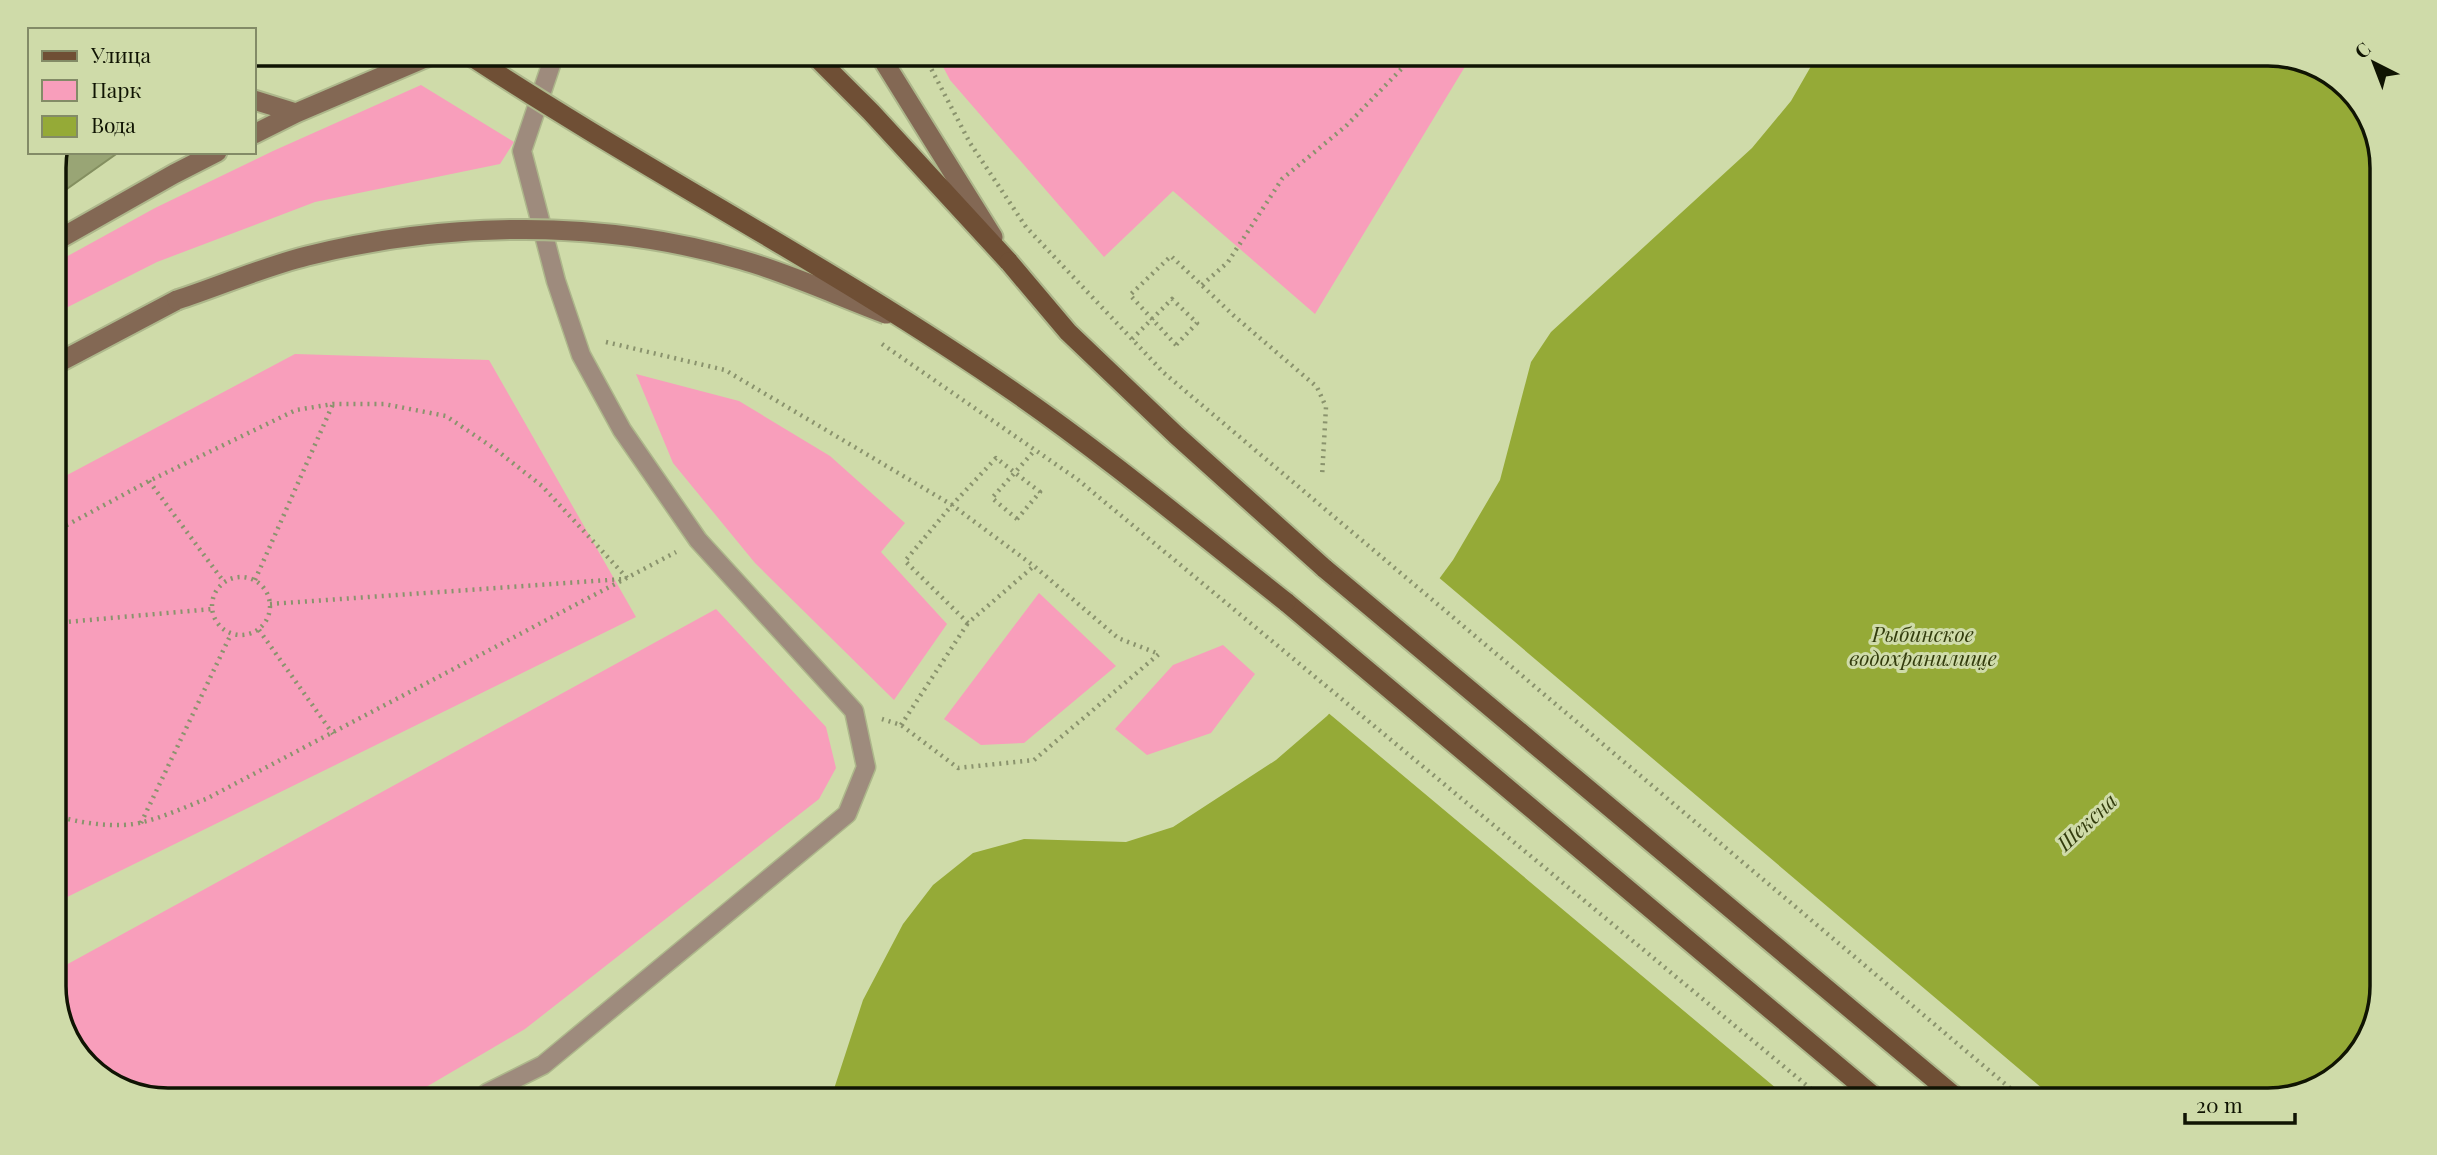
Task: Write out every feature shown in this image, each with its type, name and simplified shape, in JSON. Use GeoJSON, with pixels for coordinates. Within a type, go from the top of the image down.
{"type":"FeatureCollection","features":[{"type":"Feature","properties":{"kind":"main road"},"geometry":{"type":"LineString","coordinates":[[256,133],[406,66]]}},
{"type":"Feature","properties":{"kind":"main road"},"geometry":{"type":"LineString","coordinates":[[486,66],[900,319],[1014,392],[1133,481],[1286,602],[1864,1088]]}},
{"type":"Feature","properties":{"kind":"main road"},"geometry":{"type":"LineString","coordinates":[[825,66],[1009,262],[1068,331],[1176,435],[1324,568],[1944,1088]]}},
{"type":"Feature","properties":{"kind":"main road"},"geometry":{"type":"LineString","coordinates":[[887,66],[1009,262]]}},
{"type":"Feature","properties":{"kind":"main road"},"geometry":{"type":"LineString","coordinates":[[256,101],[296,113]]}},
{"type":"Feature","properties":{"kind":"main road"},"geometry":{"type":"LineString","coordinates":[[67,235],[213,154]]}},
{"type":"Feature","properties":{"kind":"main road"},"geometry":{"type":"LineString","coordinates":[[67,358],[177,300],[306,257],[395,238],[494,230],[580,231],[676,244],[743,260],[900,319]]}},
{"type":"Feature","properties":{"kind":"lane"},"geometry":{"type":"LineString","coordinates":[[496,1088],[543,1065],[847,814],[866,767],[854,711],[698,540],[622,430],[582,355],[556,281],[522,151],[551,66]]}},
{"type":"Feature","properties":{"kind":"path"},"geometry":{"type":"LineString","coordinates":[[930,66],[970,143],[1026,227],[1175,382],[2010,1088]]}},
{"type":"Feature","properties":{"kind":"path"},"geometry":{"type":"LineString","coordinates":[[1202,285],[1228,262],[1282,179],[1346,126],[1404,66]]}},
{"type":"Feature","properties":{"kind":"path"},"geometry":{"type":"LineString","coordinates":[[1132,339],[1172,299],[1197,323],[1176,345],[1130,295],[1171,256],[1317,387],[1326,407],[1322,477]]}},
{"type":"Feature","properties":{"kind":"path"},"geometry":{"type":"LineString","coordinates":[[575,335],[725,370],[952,505],[1034,566],[1118,638],[1159,654],[1034,760],[958,768],[901,725],[854,711]]}},
{"type":"Feature","properties":{"kind":"path"},"geometry":{"type":"LineString","coordinates":[[872,336],[1077,479],[1810,1088]]}},
{"type":"Feature","properties":{"kind":"path"},"geometry":{"type":"LineString","coordinates":[[67,525],[149,481],[296,410],[333,404],[384,404],[446,416],[495,449],[542,486],[628,579]]}},
{"type":"Feature","properties":{"kind":"path"},"geometry":{"type":"LineString","coordinates":[[255,580],[333,404]]}},
{"type":"Feature","properties":{"kind":"path"},"geometry":{"type":"LineString","coordinates":[[968,623],[905,561],[996,458],[1040,492],[1017,519],[992,498],[1035,450]]}},
{"type":"Feature","properties":{"kind":"path"},"geometry":{"type":"LineString","coordinates":[[149,481],[224,582]]}},
{"type":"Feature","properties":{"kind":"path"},"geometry":{"type":"LineString","coordinates":[[67,820],[105,824],[141,823],[206,799],[698,540]]}},
{"type":"Feature","properties":{"kind":"path"},"geometry":{"type":"LineString","coordinates":[[901,725],[968,623],[1034,566]]}},
{"type":"Feature","properties":{"kind":"path"},"geometry":{"type":"LineString","coordinates":[[236,577],[255,580],[263,586],[270,604],[269,613],[259,629],[250,634],[231,634],[217,622],[212,610],[214,594],[224,582],[236,577]]}},
{"type":"Feature","properties":{"kind":"path"},"geometry":{"type":"LineString","coordinates":[[270,604],[628,579]]}},
{"type":"Feature","properties":{"kind":"path"},"geometry":{"type":"LineString","coordinates":[[67,622],[212,610]]}},
{"type":"Feature","properties":{"kind":"path"},"geometry":{"type":"LineString","coordinates":[[259,629],[333,734]]}},
{"type":"Feature","properties":{"kind":"path"},"geometry":{"type":"LineString","coordinates":[[141,823],[231,634]]}},
{"type":"Feature","properties":{"kind":"green space"},"geometry":{"type":"Polygon","coordinates":[[[943,66],[1465,66],[1315,314],[1173,191],[1104,257],[950,80],[943,66]]]}},
{"type":"Feature","properties":{"kind":"green space"},"geometry":{"type":"Polygon","coordinates":[[[421,85],[514,142],[500,164],[315,202],[157,262],[67,307],[67,256],[155,208],[273,151],[421,85]]]}},
{"type":"Feature","properties":{"kind":"green space"},"geometry":{"type":"Polygon","coordinates":[[[295,354],[489,360],[636,617],[67,897],[67,475],[295,354]]]}},
{"type":"Feature","properties":{"kind":"green space"},"geometry":{"type":"Polygon","coordinates":[[[636,374],[739,401],[830,456],[905,523],[881,552],[947,624],[894,700],[755,563],[673,463],[636,374]]]}},
{"type":"Feature","properties":{"kind":"green space"},"geometry":{"type":"Polygon","coordinates":[[[1039,593],[1116,666],[1024,743],[981,745],[944,719],[1039,593]]]}},
{"type":"Feature","properties":{"kind":"green space"},"geometry":{"type":"Polygon","coordinates":[[[716,609],[826,727],[836,768],[819,799],[525,1029],[425,1088],[169,1088],[149,1087],[130,1081],[96,1059],[80,1037],[68,1006],[67,964],[716,609]]]}},
{"type":"Feature","properties":{"kind":"green space"},"geometry":{"type":"Polygon","coordinates":[[[1223,645],[1255,674],[1211,733],[1147,755],[1115,729],[1173,665],[1223,645]]]}},
{"type":"Feature","properties":{"kind":"water","name":"Рыбинское водохранилище"},"geometry":{"type":"Polygon","coordinates":[[[1811,66],[2268,66],[2288,68],[2319,80],[2336,92],[2353,112],[2365,136],[2370,162],[2370,986],[2369,1006],[2363,1025],[2345,1054],[2314,1078],[2282,1088],[834,1088],[863,1000],[903,924],[933,885],[973,853],[1024,839],[1126,842],[1173,827],[1276,760],[1327,716],[1381,658],[1453,560],[1500,480],[1531,362],[1551,332],[1752,148],[1791,101],[1811,66]]]}},
{"type":"Feature","properties":{"kind":"pier"},"geometry":{"type":"Polygon","coordinates":[[[1437,576],[2042,1088],[1776,1088],[1326,711],[1378,655],[1437,576]]]}},
{"type":"Feature","properties":{"kind":"building"},"geometry":{"type":"Polygon","coordinates":[[[68,154],[116,154],[67,189],[68,154]]]}},
{"type":"Feature","properties":{"kind":"water label","name":"Шексна"},"geometry":{"type":"Point","coordinates":[2086,821]}}]}
